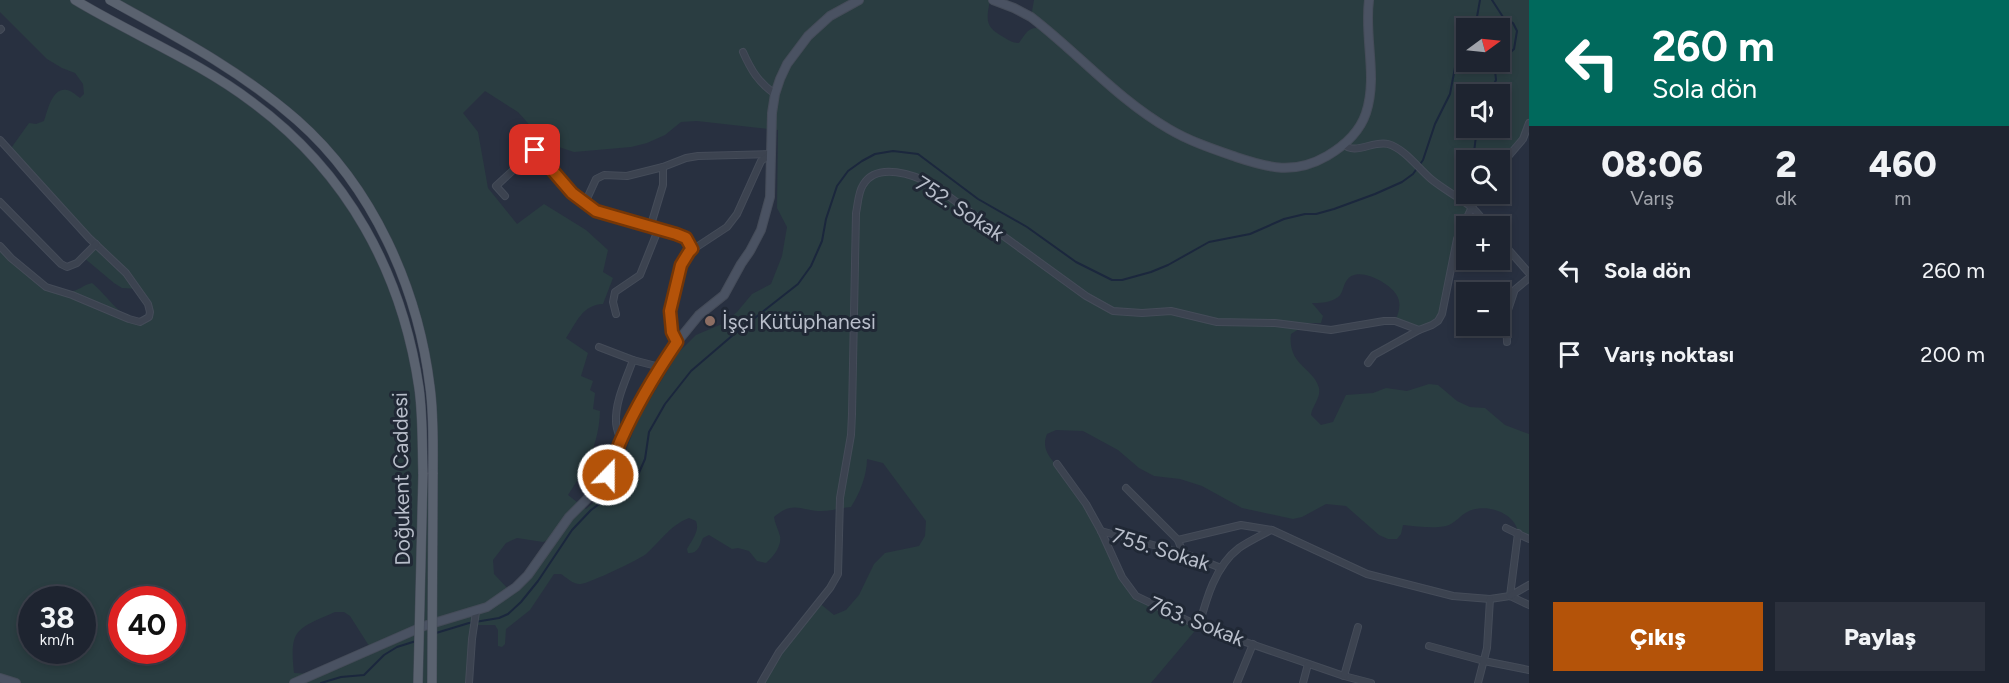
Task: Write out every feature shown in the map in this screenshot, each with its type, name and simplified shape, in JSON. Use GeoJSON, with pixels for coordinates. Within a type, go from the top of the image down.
{"type":"FeatureCollection","features":[{"type":"Feature","properties":{"kind":"main road","name":"Doğukent Caddesi"},"geometry":{"type":"LineString","coordinates":[[75,0],[201,68],[252,101],[288,132],[320,165],[346,197],[371,238],[391,278],[403,313],[419,389],[428,474],[432,683]]}},
{"type":"Feature","properties":{"kind":"main road","name":"Doğukent Caddesi"},"geometry":{"type":"LineString","coordinates":[[110,0],[207,53],[258,89],[331,155],[356,189],[383,233],[415,310],[430,387],[433,424],[428,474],[418,683]]}},
{"type":"Feature","properties":{"kind":"street"},"geometry":{"type":"LineString","coordinates":[[993,0],[1031,17],[1127,100],[1169,129],[1196,142],[1255,163],[1284,169],[1310,164],[1333,153],[1362,123],[1370,96],[1372,79],[1368,34],[1369,0]]}},
{"type":"Feature","properties":{"kind":"street"},"geometry":{"type":"LineString","coordinates":[[294,683],[424,626],[488,608],[528,575],[569,518],[608,475],[621,441],[660,367],[699,315],[724,295],[750,251],[761,230],[770,197],[772,113],[775,94],[788,64],[808,36],[830,16],[852,1]]}},
{"type":"Feature","properties":{"kind":"street"},"geometry":{"type":"LineString","coordinates":[[743,52],[762,85],[775,94]]}},
{"type":"Feature","properties":{"kind":"street"},"geometry":{"type":"LineString","coordinates":[[1510,156],[1526,141],[1529,123]]}},
{"type":"Feature","properties":{"kind":"street"},"geometry":{"type":"LineString","coordinates":[[520,131],[572,193],[596,211],[686,238],[692,249]]}},
{"type":"Feature","properties":{"kind":"street"},"geometry":{"type":"LineString","coordinates":[[0,141],[126,273],[142,293],[150,312],[149,317],[140,322],[129,319],[46,286],[10,258],[0,246]]}},
{"type":"Feature","properties":{"kind":"street"},"geometry":{"type":"LineString","coordinates":[[1343,144],[1347,148],[1354,149],[1386,143],[1394,147],[1433,181],[1472,207],[1480,216]]}},
{"type":"Feature","properties":{"kind":"street"},"geometry":{"type":"LineString","coordinates":[[505,196],[496,186],[535,150]]}},
{"type":"Feature","properties":{"kind":"street"},"geometry":{"type":"LineString","coordinates":[[585,202],[596,178],[600,176],[627,176],[698,156],[771,154]]}},
{"type":"Feature","properties":{"kind":"street"},"geometry":{"type":"LineString","coordinates":[[677,342],[672,332],[670,311],[681,265],[692,249],[727,227],[736,214],[761,161],[771,154]]}},
{"type":"Feature","properties":{"kind":"street"},"geometry":{"type":"LineString","coordinates":[[650,228],[663,185],[663,166]]}},
{"type":"Feature","properties":{"kind":"street","name":"752. Sokak"},"geometry":{"type":"LineString","coordinates":[[761,683],[779,652],[830,588],[838,573],[840,498],[851,435],[856,213],[863,185],[873,176],[885,172],[900,173],[912,175],[933,185],[1086,296],[1113,311],[1171,312],[1217,322],[1275,323],[1326,330],[1390,321],[1419,330]]}},
{"type":"Feature","properties":{"kind":"street"},"geometry":{"type":"LineString","coordinates":[[0,202],[61,264],[67,267],[77,263],[96,244]]}},
{"type":"Feature","properties":{"kind":"street"},"geometry":{"type":"LineString","coordinates":[[1368,363],[1374,355],[1438,321],[1442,314],[1457,238],[1473,204]]}},
{"type":"Feature","properties":{"kind":"street"},"geometry":{"type":"LineString","coordinates":[[616,314],[613,296],[615,292],[640,275],[658,230]]}},
{"type":"Feature","properties":{"kind":"street"},"geometry":{"type":"LineString","coordinates":[[1510,251],[1529,273]]}},
{"type":"Feature","properties":{"kind":"street"},"geometry":{"type":"LineString","coordinates":[[1510,295],[1529,278]]}},
{"type":"Feature","properties":{"kind":"street"},"geometry":{"type":"LineString","coordinates":[[1507,342],[1506,316],[1514,292]]}},
{"type":"Feature","properties":{"kind":"street"},"geometry":{"type":"LineString","coordinates":[[599,347],[660,367]]}},
{"type":"Feature","properties":{"kind":"street"},"geometry":{"type":"LineString","coordinates":[[621,441],[615,423],[617,407],[633,360]]}},
{"type":"Feature","properties":{"kind":"street","name":"763. Sokak"},"geometry":{"type":"LineString","coordinates":[[1057,464],[1086,504],[1122,578],[1136,596],[1199,626],[1344,676],[1371,683]]}},
{"type":"Feature","properties":{"kind":"street"},"geometry":{"type":"LineString","coordinates":[[1126,488],[1178,540],[1183,553]]}},
{"type":"Feature","properties":{"kind":"street"},"geometry":{"type":"LineString","coordinates":[[1178,540],[1241,525],[1272,530],[1367,574],[1453,596],[1490,599],[1510,596],[1529,585]]}},
{"type":"Feature","properties":{"kind":"street"},"geometry":{"type":"LineString","coordinates":[[1506,528],[1529,539]]}},
{"type":"Feature","properties":{"kind":"street"},"geometry":{"type":"LineString","coordinates":[[1199,626],[1205,601],[1221,568],[1237,549],[1272,530]]}},
{"type":"Feature","properties":{"kind":"street","name":"755. Sokak"},"geometry":{"type":"LineString","coordinates":[[1101,531],[1183,553],[1221,568]]}},
{"type":"Feature","properties":{"kind":"street"},"geometry":{"type":"LineString","coordinates":[[1510,596],[1518,533]]}},
{"type":"Feature","properties":{"kind":"street"},"geometry":{"type":"LineString","coordinates":[[1510,596],[1529,605]]}},
{"type":"Feature","properties":{"kind":"street"},"geometry":{"type":"LineString","coordinates":[[1478,683],[1487,648],[1490,599]]}},
{"type":"Feature","properties":{"kind":"street"},"geometry":{"type":"LineString","coordinates":[[469,683],[476,612]]}},
{"type":"Feature","properties":{"kind":"street"},"geometry":{"type":"LineString","coordinates":[[1344,676],[1358,627]]}},
{"type":"Feature","properties":{"kind":"street"},"geometry":{"type":"LineString","coordinates":[[1238,683],[1253,644]]}},
{"type":"Feature","properties":{"kind":"street"},"geometry":{"type":"LineString","coordinates":[[1429,646],[1529,670]]}},
{"type":"Feature","properties":{"kind":"street"},"geometry":{"type":"LineString","coordinates":[[1303,683],[1308,664]]}},
{"type":"Feature","properties":{"kind":"street"},"geometry":{"type":"LineString","coordinates":[[0,678],[16,683]]}},
{"type":"Feature","properties":{"kind":"green space"},"geometry":{"type":"Polygon","coordinates":[[[0,0],[75,0],[252,101],[320,165],[371,238],[412,353],[423,485],[433,485],[424,350],[383,233],[331,155],[258,89],[110,0],[990,0],[988,23],[990,27],[1008,40],[1019,43],[1033,28],[1046,30],[1031,17],[1034,0],[1529,0],[1529,123],[1523,139],[1510,154],[1510,150],[1456,150],[1456,204],[1473,204],[1467,216],[1456,216],[1456,253],[1442,314],[1426,328],[1395,321],[1399,308],[1396,294],[1387,285],[1373,277],[1358,274],[1347,280],[1338,297],[1326,302],[1312,303],[1323,316],[1321,323],[1308,323],[1291,334],[1291,344],[1293,353],[1312,375],[1319,388],[1319,395],[1311,415],[1321,425],[1333,422],[1346,395],[1373,393],[1386,388],[1407,391],[1429,384],[1438,385],[1457,401],[1470,407],[1485,408],[1505,425],[1529,434],[1529,539],[1518,533],[1512,520],[1506,515],[1500,511],[1484,508],[1469,511],[1446,526],[1403,525],[1397,539],[1388,539],[1379,535],[1346,506],[1326,504],[1302,517],[1293,519],[1242,508],[1202,486],[1180,479],[1154,476],[1139,468],[1118,450],[1083,431],[1056,430],[1047,434],[1045,447],[1047,453],[1068,477],[1136,596],[1199,626],[1151,683],[761,683],[818,602],[834,615],[846,610],[859,595],[874,564],[885,553],[919,546],[925,536],[926,521],[883,463],[867,459],[862,484],[851,507],[828,511],[792,508],[774,517],[780,544],[766,563],[757,561],[749,551],[732,549],[709,535],[703,538],[696,551],[688,553],[687,549],[697,528],[696,521],[689,518],[671,529],[646,554],[594,580],[578,584],[561,574],[554,574],[530,610],[506,629],[505,644],[502,647],[498,646],[498,630],[495,625],[474,625],[469,683],[0,683],[0,249],[23,269],[61,292],[69,292],[92,283],[126,316],[140,322],[150,312],[139,289],[122,288],[83,257],[96,245],[9,151],[29,123],[36,124],[44,121],[51,100],[58,92],[67,90],[80,98],[84,94],[83,84],[75,73],[47,59],[0,12],[0,0]],[[485,91],[463,113],[478,132],[488,188],[517,224],[544,204],[586,230],[608,250],[603,272],[613,278],[603,304],[590,307],[585,311],[566,338],[588,353],[581,376],[593,381],[590,390],[595,393],[593,409],[600,411],[594,445],[568,495],[586,509],[606,488],[622,461],[638,419],[678,353],[696,335],[722,324],[737,312],[752,294],[771,284],[782,256],[787,227],[777,208],[778,130],[697,121],[681,122],[665,135],[647,143],[631,147],[574,152],[559,147],[544,132],[535,131],[518,112],[485,91]],[[555,537],[543,542],[517,538],[506,543],[493,560],[494,574],[510,591],[555,537]],[[335,612],[312,622],[298,632],[293,647],[294,673],[311,674],[371,649],[350,616],[344,612],[335,612]]]}},
{"type":"Feature","properties":{"kind":"waterway"},"geometry":{"type":"LineString","coordinates":[[1477,18],[1480,0]]}},
{"type":"Feature","properties":{"kind":"waterway"},"geometry":{"type":"LineString","coordinates":[[1492,0],[1503,17],[1513,23],[1517,31],[1514,49],[1495,70],[1494,84]]}},
{"type":"Feature","properties":{"kind":"waterway"},"geometry":{"type":"LineString","coordinates":[[436,633],[508,614],[538,581],[572,530],[591,510],[638,475],[645,459],[649,432],[665,404],[691,371],[798,284],[811,266],[822,241],[826,219],[837,186],[848,171],[862,161],[875,154],[893,151],[918,154],[978,199],[1027,227],[1076,262],[1112,280],[1122,280],[1168,265],[1209,242],[1250,234],[1284,219],[1334,209],[1402,182],[1413,174],[1423,160],[1435,124],[1450,94],[1456,62]]}},
{"type":"Feature","properties":{"kind":"waterway"},"geometry":{"type":"LineString","coordinates":[[1474,150],[1476,138]]}},
{"type":"Feature","properties":{"kind":"waterway"},"geometry":{"type":"LineString","coordinates":[[321,683],[341,677],[364,675],[384,655],[397,647],[416,641]]}},
{"type":"Feature","properties":{"kind":"place","name":"İşçi Kütüphanesi"},"geometry":{"type":"Point","coordinates":[710,321]}},
{"type":"Feature","properties":{"kind":"route"},"geometry":{"type":"LineString","coordinates":[[535,150],[572,193],[596,211],[676,234],[686,238],[692,249],[681,265],[670,311],[672,332],[677,342],[660,367],[633,417],[608,475]]}}]}
